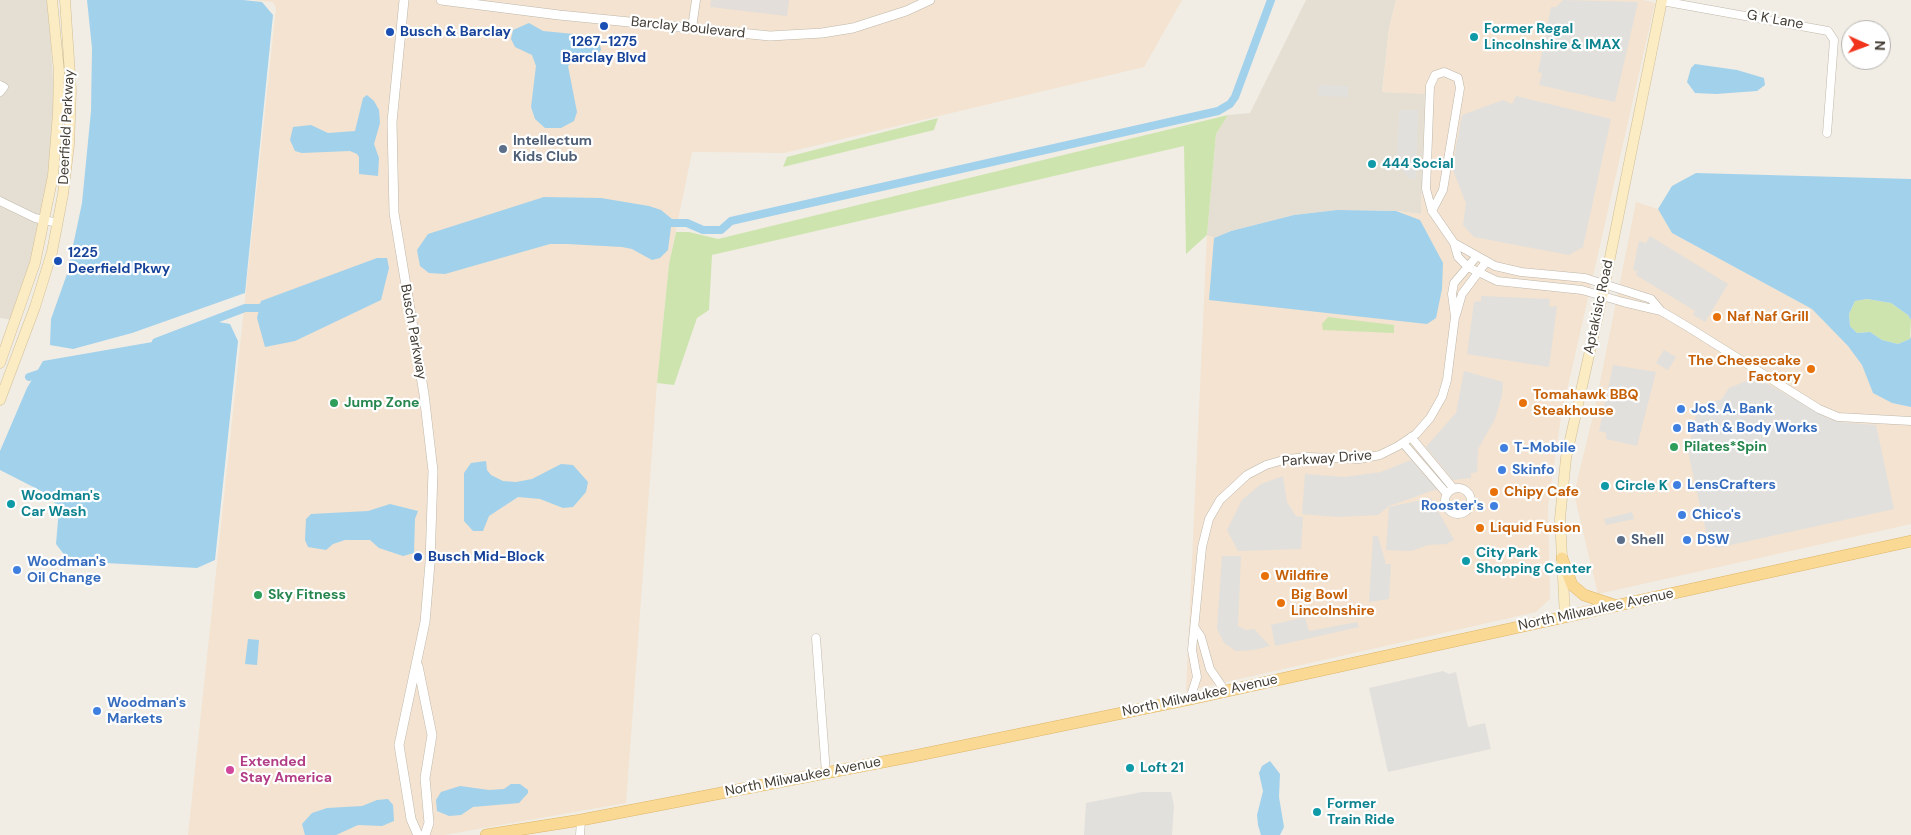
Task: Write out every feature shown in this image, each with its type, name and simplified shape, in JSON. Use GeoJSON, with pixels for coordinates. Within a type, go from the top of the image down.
{"type":"FeatureCollection","features":[{"type":"Feature","properties":{"kind":"main road","name":"Deerfield Parkway"},"geometry":{"type":"LineString","coordinates":[[0,363],[22,304],[45,220],[53,176],[59,70],[52,0]]}},
{"type":"Feature","properties":{"kind":"main road","name":"Deerfield Parkway"},"geometry":{"type":"LineString","coordinates":[[0,400],[35,306],[52,252],[58,224],[69,145],[71,90],[65,0]]}},
{"type":"Feature","properties":{"kind":"main road","name":"Aptakisic Road"},"geometry":{"type":"LineString","coordinates":[[1564,617],[1560,518],[1566,458],[1602,297],[1662,1]]}},
{"type":"Feature","properties":{"kind":"main road","name":"North Milwaukee Avenue"},"geometry":{"type":"LineString","coordinates":[[486,835],[581,820],[826,773],[1225,691],[1911,540]]}},
{"type":"Feature","properties":{"kind":"main road"},"geometry":{"type":"LineString","coordinates":[[1562,558],[1572,585],[1584,595],[1615,606]]}},
{"type":"Feature","properties":{"kind":"street","name":"Busch Parkway"},"geometry":{"type":"LineString","coordinates":[[404,0],[392,122],[394,213],[424,394],[433,471],[425,622],[418,664],[410,686],[399,745],[411,819],[418,835]]}},
{"type":"Feature","properties":{"kind":"street","name":"Barclay Boulevard"},"geometry":{"type":"LineString","coordinates":[[441,0],[770,36],[822,33],[878,20],[930,0]]}},
{"type":"Feature","properties":{"kind":"street"},"geometry":{"type":"LineString","coordinates":[[692,28],[696,0]]}},
{"type":"Feature","properties":{"kind":"street","name":"G K Lane"},"geometry":{"type":"LineString","coordinates":[[1662,1],[1820,28],[1828,31],[1834,40],[1826,133]]}},
{"type":"Feature","properties":{"kind":"street"},"geometry":{"type":"LineString","coordinates":[[1432,211],[1443,190],[1460,88],[1458,78],[1444,72],[1435,75],[1430,86],[1426,189],[1432,211],[1454,242],[1458,257],[1468,267],[1497,280],[1582,290],[1602,297],[1661,311]]}},
{"type":"Feature","properties":{"kind":"street"},"geometry":{"type":"LineString","coordinates":[[0,84],[4,87],[0,92]]}},
{"type":"Feature","properties":{"kind":"street"},"geometry":{"type":"LineString","coordinates":[[0,201],[35,218],[58,224]]}},
{"type":"Feature","properties":{"kind":"street"},"geometry":{"type":"LineString","coordinates":[[1454,242],[1486,262],[1521,272],[1585,278],[1651,300],[1661,311],[1819,409],[1838,417],[1911,421]]}},
{"type":"Feature","properties":{"kind":"street","name":"Parkway Drive"},"geometry":{"type":"LineString","coordinates":[[1455,317],[1452,294],[1454,283],[1477,256]]}},
{"type":"Feature","properties":{"kind":"street","name":"Parkway Drive"},"geometry":{"type":"LineString","coordinates":[[1190,698],[1198,677],[1192,650],[1202,547],[1209,519],[1220,500],[1232,487],[1266,465],[1287,459],[1308,457],[1359,459],[1380,455],[1411,437],[1430,418],[1442,397],[1452,349],[1455,317],[1462,294],[1486,262]]}},
{"type":"Feature","properties":{"kind":"street"},"geometry":{"type":"LineString","coordinates":[[1403,443],[1451,491],[1411,437]]}},
{"type":"Feature","properties":{"kind":"street","name":"Parkway Drive"},"geometry":{"type":"LineString","coordinates":[[1195,628],[1201,637],[1210,669],[1225,691]]}},
{"type":"Feature","properties":{"kind":"street"},"geometry":{"type":"LineString","coordinates":[[816,638],[826,773]]}},
{"type":"Feature","properties":{"kind":"street","name":"Busch Parkway"},"geometry":{"type":"LineString","coordinates":[[418,664],[432,735],[424,778],[429,823],[425,835]]}},
{"type":"Feature","properties":{"kind":"street"},"geometry":{"type":"LineString","coordinates":[[580,835],[581,820]]}},
{"type":"Feature","properties":{"kind":"shaded area"},"geometry":{"type":"Polygon","coordinates":[[[0,0],[48,0],[54,96],[50,173],[37,240],[13,320],[0,318],[0,0]]]}},
{"type":"Feature","properties":{"kind":"shaded area"},"geometry":{"type":"Polygon","coordinates":[[[252,0],[1182,0],[1144,67],[784,153],[692,152],[669,264],[657,383],[626,803],[444,835],[188,835],[276,8],[273,2],[252,0]]]}},
{"type":"Feature","properties":{"kind":"shaded area"},"geometry":{"type":"Polygon","coordinates":[[[711,0],[789,0],[787,16],[710,7],[711,0]]]}},
{"type":"Feature","properties":{"kind":"shaded area"},"geometry":{"type":"Polygon","coordinates":[[[1306,0],[1396,0],[1389,29],[1382,92],[1425,93],[1421,214],[1396,211],[1337,210],[1294,215],[1231,231],[1214,238],[1207,235],[1216,134],[1228,115],[1250,113],[1306,0]]]}},
{"type":"Feature","properties":{"kind":"shaded area"},"geometry":{"type":"Polygon","coordinates":[[[1396,0],[1643,0],[1655,3],[1561,417],[1548,506],[1550,599],[1536,612],[1186,691],[1207,235],[1214,238],[1231,231],[1294,215],[1337,210],[1396,211],[1421,214],[1425,94],[1382,92],[1389,29],[1396,0]]]}},
{"type":"Feature","properties":{"kind":"shaded area"},"geometry":{"type":"Polygon","coordinates":[[[1563,0],[1638,2],[1615,102],[1539,85],[1542,73],[1538,72],[1551,7],[1556,7],[1563,0]]]}},
{"type":"Feature","properties":{"kind":"shaded area"},"geometry":{"type":"Polygon","coordinates":[[[1319,85],[1348,86],[1348,97],[1318,96],[1319,85]]]}},
{"type":"Feature","properties":{"kind":"shaded area"},"geometry":{"type":"Polygon","coordinates":[[[1516,96],[1611,119],[1583,247],[1569,255],[1474,237],[1463,225],[1466,203],[1452,168],[1462,115],[1503,100],[1512,104],[1516,96]]]}},
{"type":"Feature","properties":{"kind":"shaded area"},"geometry":{"type":"Polygon","coordinates":[[[1399,110],[1418,110],[1416,179],[1410,179],[1397,164],[1399,110]]]}},
{"type":"Feature","properties":{"kind":"shaded area"},"geometry":{"type":"Polygon","coordinates":[[[1636,202],[1658,209],[1672,233],[1812,309],[1848,346],[1862,365],[1873,393],[1892,403],[1911,407],[1911,524],[1598,594],[1574,494],[1595,407],[1636,202]]]}},
{"type":"Feature","properties":{"kind":"shaded area"},"geometry":{"type":"Polygon","coordinates":[[[1650,236],[1728,284],[1705,322],[1693,315],[1695,311],[1636,275],[1637,271],[1633,270],[1639,241],[1646,243],[1650,236]]]}},
{"type":"Feature","properties":{"kind":"shaded area"},"geometry":{"type":"Polygon","coordinates":[[[1481,296],[1550,299],[1549,307],[1557,306],[1549,367],[1467,354],[1474,302],[1481,301],[1481,296]]]}},
{"type":"Feature","properties":{"kind":"shaded area"},"geometry":{"type":"Polygon","coordinates":[[[1664,350],[1676,357],[1668,370],[1656,363],[1664,350]]]}},
{"type":"Feature","properties":{"kind":"shaded area"},"geometry":{"type":"Polygon","coordinates":[[[1613,365],[1656,372],[1637,446],[1606,439],[1606,433],[1599,431],[1613,365]]]}},
{"type":"Feature","properties":{"kind":"shaded area"},"geometry":{"type":"Polygon","coordinates":[[[1464,371],[1503,382],[1502,395],[1495,419],[1478,449],[1477,472],[1471,473],[1471,478],[1453,480],[1426,447],[1456,413],[1464,371]]]}},
{"type":"Feature","properties":{"kind":"shaded area"},"geometry":{"type":"Polygon","coordinates":[[[1756,377],[1827,418],[1839,422],[1876,425],[1894,509],[1717,548],[1709,545],[1688,452],[1698,406],[1722,399],[1729,388],[1756,377]]]}},
{"type":"Feature","properties":{"kind":"shaded area"},"geometry":{"type":"Polygon","coordinates":[[[1411,460],[1437,489],[1389,506],[1378,515],[1338,517],[1302,514],[1305,474],[1344,477],[1381,472],[1411,460]]]}},
{"type":"Feature","properties":{"kind":"shaded area"},"geometry":{"type":"Polygon","coordinates":[[[1283,476],[1287,502],[1296,516],[1303,517],[1301,549],[1238,551],[1227,530],[1242,500],[1261,484],[1283,476]]]}},
{"type":"Feature","properties":{"kind":"shaded area"},"geometry":{"type":"Polygon","coordinates":[[[1431,498],[1454,540],[1446,544],[1428,545],[1411,551],[1386,550],[1389,507],[1431,498]]]}},
{"type":"Feature","properties":{"kind":"shaded area"},"geometry":{"type":"Polygon","coordinates":[[[1632,512],[1634,519],[1606,525],[1604,519],[1632,512]]]}},
{"type":"Feature","properties":{"kind":"shaded area"},"geometry":{"type":"Polygon","coordinates":[[[1373,536],[1378,536],[1386,564],[1391,564],[1389,599],[1369,602],[1373,536]]]}},
{"type":"Feature","properties":{"kind":"shaded area"},"geometry":{"type":"Polygon","coordinates":[[[1222,556],[1241,556],[1238,626],[1246,630],[1254,629],[1270,646],[1254,650],[1236,651],[1224,643],[1217,629],[1222,556]]]}},
{"type":"Feature","properties":{"kind":"shaded area"},"geometry":{"type":"Polygon","coordinates":[[[1305,617],[1309,631],[1357,622],[1359,627],[1275,646],[1271,625],[1305,617]]]}},
{"type":"Feature","properties":{"kind":"shaded area"},"geometry":{"type":"Polygon","coordinates":[[[1443,671],[1449,674],[1456,672],[1468,727],[1485,723],[1491,749],[1388,772],[1369,688],[1443,671]]]}},
{"type":"Feature","properties":{"kind":"shaded area"},"geometry":{"type":"Polygon","coordinates":[[[1142,792],[1171,792],[1174,806],[1172,835],[1084,835],[1086,803],[1142,792]]]}},
{"type":"Feature","properties":{"kind":"green space"},"geometry":{"type":"Polygon","coordinates":[[[1228,115],[1216,134],[1207,235],[1186,254],[1184,146],[712,255],[709,310],[697,318],[674,385],[657,383],[669,264],[676,232],[689,232],[718,239],[1228,115]]]}},
{"type":"Feature","properties":{"kind":"green space"},"geometry":{"type":"Polygon","coordinates":[[[938,118],[934,130],[783,167],[787,157],[938,118]]]}},
{"type":"Feature","properties":{"kind":"green space"},"geometry":{"type":"Polygon","coordinates":[[[1867,299],[1891,303],[1908,315],[1911,320],[1910,339],[1898,344],[1882,340],[1870,332],[1857,333],[1850,326],[1849,314],[1855,301],[1867,299]]]}},
{"type":"Feature","properties":{"kind":"green space"},"geometry":{"type":"Polygon","coordinates":[[[1328,317],[1394,325],[1394,333],[1323,330],[1322,324],[1328,317]]]}},
{"type":"Feature","properties":{"kind":"water"},"geometry":{"type":"Polygon","coordinates":[[[87,0],[243,0],[262,2],[273,15],[245,293],[132,333],[73,349],[50,345],[51,319],[67,274],[82,203],[91,111],[92,48],[87,0]]]}},
{"type":"Feature","properties":{"kind":"water"},"geometry":{"type":"Polygon","coordinates":[[[529,23],[543,31],[594,36],[599,40],[601,50],[598,54],[593,58],[575,58],[568,66],[577,112],[574,121],[561,128],[545,128],[535,119],[531,107],[536,66],[532,55],[515,47],[511,39],[513,30],[529,23]]]}},
{"type":"Feature","properties":{"kind":"water"},"geometry":{"type":"Polygon","coordinates":[[[1695,64],[1737,70],[1764,78],[1765,85],[1757,91],[1716,94],[1695,93],[1687,82],[1691,68],[1695,64]]]}},
{"type":"Feature","properties":{"kind":"water"},"geometry":{"type":"Polygon","coordinates":[[[367,95],[374,101],[379,110],[380,123],[374,144],[379,158],[378,176],[359,174],[359,157],[350,151],[302,153],[295,151],[290,140],[293,127],[311,125],[328,133],[355,131],[363,98],[367,95]]]}},
{"type":"Feature","properties":{"kind":"water"},"geometry":{"type":"Polygon","coordinates":[[[1696,173],[1911,179],[1911,320],[1908,315],[1891,303],[1867,299],[1855,301],[1849,314],[1850,326],[1857,333],[1870,332],[1882,340],[1898,344],[1910,339],[1911,336],[1911,407],[1892,403],[1873,393],[1862,365],[1848,346],[1812,309],[1672,233],[1658,209],[1672,186],[1696,173]]]}},
{"type":"Feature","properties":{"kind":"water"},"geometry":{"type":"Polygon","coordinates":[[[544,197],[601,198],[649,206],[661,210],[678,224],[671,227],[668,250],[660,258],[652,260],[632,249],[622,247],[550,244],[445,274],[429,273],[420,266],[417,250],[428,234],[544,197]]]}},
{"type":"Feature","properties":{"kind":"water"},"geometry":{"type":"Polygon","coordinates":[[[1337,210],[1396,211],[1420,220],[1443,263],[1442,289],[1436,318],[1427,324],[1209,300],[1214,238],[1231,231],[1294,215],[1337,210]]]}},
{"type":"Feature","properties":{"kind":"water"},"geometry":{"type":"Polygon","coordinates":[[[377,258],[387,258],[389,268],[381,300],[295,341],[265,347],[257,318],[261,301],[377,258]]]}},
{"type":"Feature","properties":{"kind":"water"},"geometry":{"type":"Polygon","coordinates":[[[213,321],[230,324],[238,341],[215,560],[197,568],[69,561],[56,544],[59,509],[49,495],[0,470],[0,451],[27,388],[43,361],[164,340],[213,321]]]}},
{"type":"Feature","properties":{"kind":"water"},"geometry":{"type":"Polygon","coordinates":[[[486,461],[487,470],[491,475],[503,481],[516,482],[532,479],[561,464],[573,465],[588,482],[586,492],[573,507],[563,508],[540,499],[518,497],[489,516],[483,531],[473,531],[464,521],[464,473],[471,463],[486,461]]]}},
{"type":"Feature","properties":{"kind":"water"},"geometry":{"type":"Polygon","coordinates":[[[390,504],[418,511],[415,519],[414,553],[403,556],[379,548],[370,540],[345,540],[333,544],[326,550],[308,547],[305,540],[306,519],[311,514],[368,511],[390,504]]]}},
{"type":"Feature","properties":{"kind":"water"},"geometry":{"type":"Polygon","coordinates":[[[248,639],[259,640],[257,665],[245,664],[248,639]]]}},
{"type":"Feature","properties":{"kind":"water"},"geometry":{"type":"Polygon","coordinates":[[[1270,761],[1280,774],[1279,797],[1284,827],[1280,835],[1261,835],[1258,825],[1257,815],[1263,791],[1259,773],[1262,766],[1270,761]]]}},
{"type":"Feature","properties":{"kind":"water"},"geometry":{"type":"Polygon","coordinates":[[[511,784],[520,784],[528,790],[528,793],[519,803],[473,807],[461,815],[449,816],[437,811],[436,800],[441,792],[460,786],[489,790],[504,789],[511,784]]]}},
{"type":"Feature","properties":{"kind":"water"},"geometry":{"type":"Polygon","coordinates":[[[388,799],[393,805],[394,821],[382,826],[358,825],[336,835],[305,835],[302,824],[312,813],[327,808],[362,806],[377,800],[388,799]]]}},
{"type":"Feature","properties":{"kind":"waterway"},"geometry":{"type":"LineString","coordinates":[[669,223],[687,223],[703,230],[721,230],[731,221],[1218,111],[1230,104],[1235,97],[1271,0]]}},
{"type":"Feature","properties":{"kind":"waterway"},"geometry":{"type":"LineString","coordinates":[[156,342],[245,308],[259,308],[268,305]]}},
{"type":"Feature","properties":{"kind":"waterway"},"geometry":{"type":"LineString","coordinates":[[29,377],[44,372]]}},
{"type":"Feature","properties":{"kind":"place","name":"1267-1275 Barclay Blvd"},"geometry":{"type":"Point","coordinates":[604,26]}},
{"type":"Feature","properties":{"kind":"place","name":"Busch & Barclay"},"geometry":{"type":"Point","coordinates":[390,32]}},
{"type":"Feature","properties":{"kind":"place","name":"Former Regal Lincolnshire & IMAX"},"geometry":{"type":"Point","coordinates":[1474,37]}},
{"type":"Feature","properties":{"kind":"place","name":"Intellectum Kids Club"},"geometry":{"type":"Point","coordinates":[503,149]}},
{"type":"Feature","properties":{"kind":"place","name":"444 Social"},"geometry":{"type":"Point","coordinates":[1372,164]}},
{"type":"Feature","properties":{"kind":"place","name":"1225 Deerfield Pkwy"},"geometry":{"type":"Point","coordinates":[58,261]}},
{"type":"Feature","properties":{"kind":"place","name":"Naf Naf Grill"},"geometry":{"type":"Point","coordinates":[1717,317]}},
{"type":"Feature","properties":{"kind":"place","name":"The Cheesecake Factory"},"geometry":{"type":"Point","coordinates":[1811,369]}},
{"type":"Feature","properties":{"kind":"place","name":"Jump Zone"},"geometry":{"type":"Point","coordinates":[334,403]}},
{"type":"Feature","properties":{"kind":"place","name":"Tomahawk BBQ Steakhouse"},"geometry":{"type":"Point","coordinates":[1523,403]}},
{"type":"Feature","properties":{"kind":"place","name":"JoS. A. Bank"},"geometry":{"type":"Point","coordinates":[1681,409]}},
{"type":"Feature","properties":{"kind":"place","name":"Bath & Body Works"},"geometry":{"type":"Point","coordinates":[1677,428]}},
{"type":"Feature","properties":{"kind":"place","name":"Pilates*Spin"},"geometry":{"type":"Point","coordinates":[1674,447]}},
{"type":"Feature","properties":{"kind":"place","name":"T-Mobile"},"geometry":{"type":"Point","coordinates":[1504,448]}},
{"type":"Feature","properties":{"kind":"place","name":"Skinfo"},"geometry":{"type":"Point","coordinates":[1502,470]}},
{"type":"Feature","properties":{"kind":"place","name":"LensCrafters"},"geometry":{"type":"Point","coordinates":[1677,485]}},
{"type":"Feature","properties":{"kind":"place","name":"Circle K"},"geometry":{"type":"Point","coordinates":[1605,486]}},
{"type":"Feature","properties":{"kind":"place","name":"Chipy Cafe"},"geometry":{"type":"Point","coordinates":[1494,492]}},
{"type":"Feature","properties":{"kind":"place","name":"Woodman's Car Wash"},"geometry":{"type":"Point","coordinates":[11,504]}},
{"type":"Feature","properties":{"kind":"place","name":"Rooster's"},"geometry":{"type":"Point","coordinates":[1494,506]}},
{"type":"Feature","properties":{"kind":"place","name":"Chico's"},"geometry":{"type":"Point","coordinates":[1682,515]}},
{"type":"Feature","properties":{"kind":"place","name":"Liquid Fusion"},"geometry":{"type":"Point","coordinates":[1480,528]}},
{"type":"Feature","properties":{"kind":"place","name":"Shell"},"geometry":{"type":"Point","coordinates":[1621,540]}},
{"type":"Feature","properties":{"kind":"place","name":"DSW"},"geometry":{"type":"Point","coordinates":[1687,540]}},
{"type":"Feature","properties":{"kind":"place","name":"Busch Mid-Block"},"geometry":{"type":"Point","coordinates":[418,557]}},
{"type":"Feature","properties":{"kind":"place","name":"City Park Shopping Center"},"geometry":{"type":"Point","coordinates":[1466,561]}},
{"type":"Feature","properties":{"kind":"place","name":"Woodman's Oil Change"},"geometry":{"type":"Point","coordinates":[17,570]}},
{"type":"Feature","properties":{"kind":"place","name":"Wildfire"},"geometry":{"type":"Point","coordinates":[1265,576]}},
{"type":"Feature","properties":{"kind":"place","name":"Sky Fitness"},"geometry":{"type":"Point","coordinates":[258,595]}},
{"type":"Feature","properties":{"kind":"place","name":"Big Bowl Lincolnshire"},"geometry":{"type":"Point","coordinates":[1281,603]}},
{"type":"Feature","properties":{"kind":"place","name":"Woodman's Markets"},"geometry":{"type":"Point","coordinates":[97,711]}},
{"type":"Feature","properties":{"kind":"place","name":"Loft 21"},"geometry":{"type":"Point","coordinates":[1130,768]}},
{"type":"Feature","properties":{"kind":"place","name":"Extended Stay America"},"geometry":{"type":"Point","coordinates":[230,770]}},
{"type":"Feature","properties":{"kind":"place","name":"Former Train Ride"},"geometry":{"type":"Point","coordinates":[1317,812]}}]}
